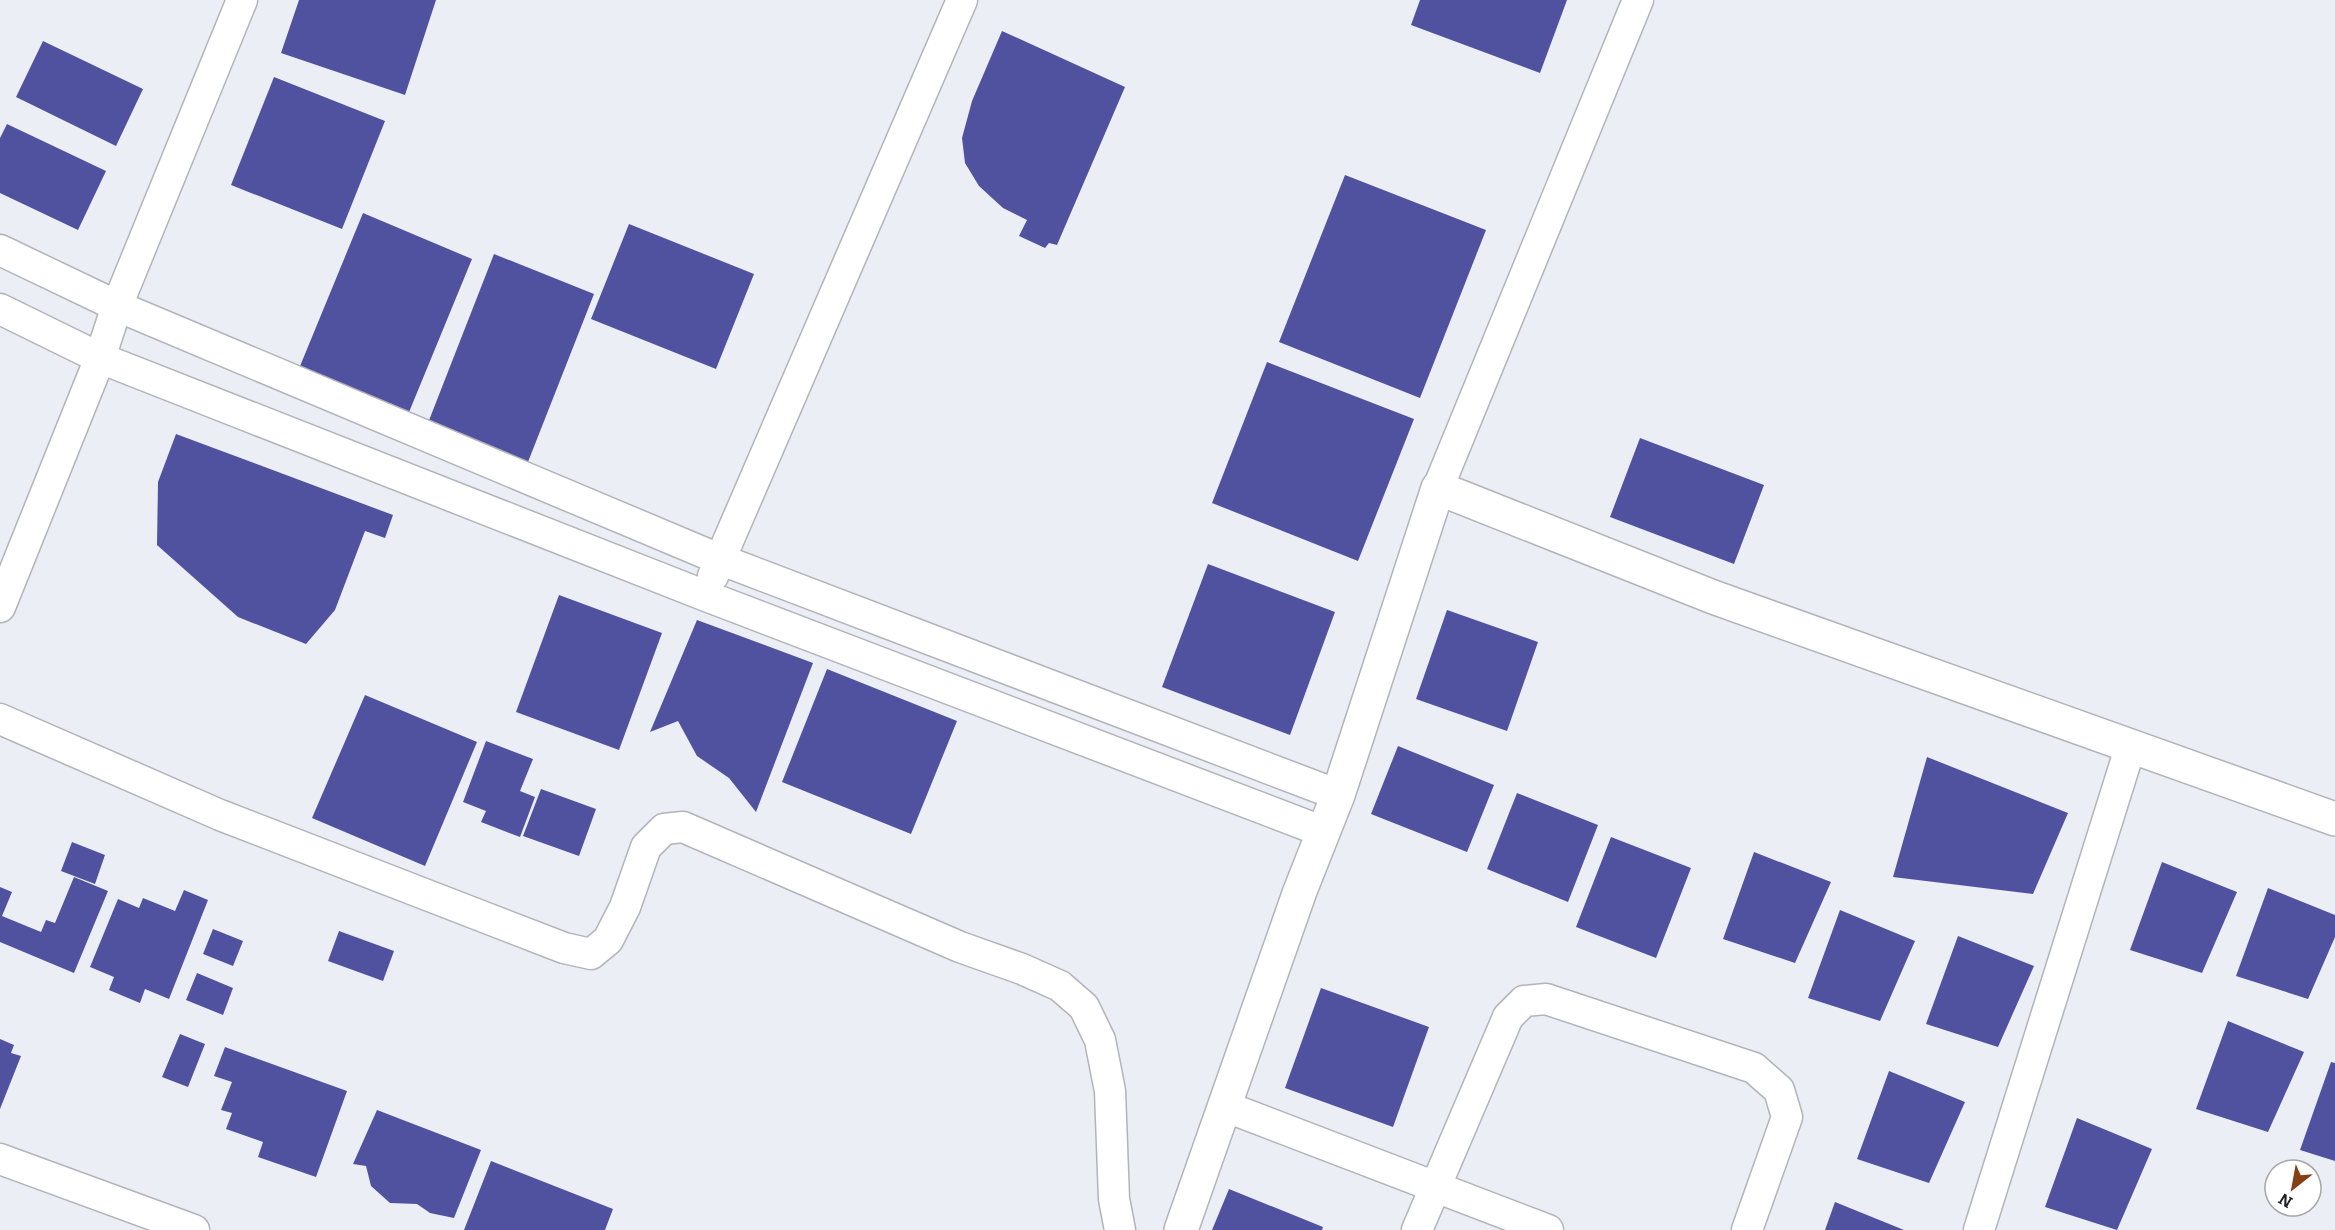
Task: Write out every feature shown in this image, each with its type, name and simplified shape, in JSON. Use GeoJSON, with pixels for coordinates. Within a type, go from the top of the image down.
{"type":"FeatureCollection","features":[{"type":"Feature","properties":{"kind":"street"},"geometry":{"type":"LineString","coordinates":[[0,607],[100,358],[117,306],[242,0]]}},
{"type":"Feature","properties":{"kind":"street"},"geometry":{"type":"LineString","coordinates":[[706,596],[719,559],[962,0]]}},
{"type":"Feature","properties":{"kind":"street"},"geometry":{"type":"LineString","coordinates":[[1181,1230],[1300,891],[1338,795],[1438,488],[1638,0]]}},
{"type":"Feature","properties":{"kind":"street"},"geometry":{"type":"LineString","coordinates":[[0,250],[117,306],[719,559],[1338,795]]}},
{"type":"Feature","properties":{"kind":"street"},"geometry":{"type":"LineString","coordinates":[[0,309],[100,358],[706,596],[1324,832]]}},
{"type":"Feature","properties":{"kind":"street"},"geometry":{"type":"LineString","coordinates":[[1438,488],[1713,597],[2335,819]]}},
{"type":"Feature","properties":{"kind":"street"},"geometry":{"type":"LineString","coordinates":[[0,719],[220,814],[564,948],[591,954],[608,940],[625,907],[646,847],[664,829],[683,827],[960,947],[1022,969],[1060,986],[1084,1006],[1100,1040],[1110,1091],[1114,1199],[1120,1230]]}},
{"type":"Feature","properties":{"kind":"street"},"geometry":{"type":"LineString","coordinates":[[1979,1230],[2131,746]]}},
{"type":"Feature","properties":{"kind":"street"},"geometry":{"type":"LineString","coordinates":[[1417,1230],[1508,1017],[1524,1001],[1546,999],[1754,1068],[1779,1090],[1787,1117],[1748,1230]]}},
{"type":"Feature","properties":{"kind":"street"},"geometry":{"type":"LineString","coordinates":[[1224,1106],[1548,1230]]}},
{"type":"Feature","properties":{"kind":"street"},"geometry":{"type":"LineString","coordinates":[[0,1159],[194,1230]]}},
{"type":"Feature","properties":{"kind":"building"},"geometry":{"type":"Polygon","coordinates":[[[299,0],[436,0],[405,95],[281,53],[299,0]]]}},
{"type":"Feature","properties":{"kind":"building"},"geometry":{"type":"Polygon","coordinates":[[[1420,0],[1567,0],[1540,73],[1411,25],[1420,0]]]}},
{"type":"Feature","properties":{"kind":"building"},"geometry":{"type":"Polygon","coordinates":[[[1002,31],[1125,87],[1057,245],[1049,243],[1045,248],[1019,236],[1027,220],[1003,208],[979,186],[965,163],[962,138],[972,101],[1002,31]]]}},
{"type":"Feature","properties":{"kind":"building"},"geometry":{"type":"Polygon","coordinates":[[[43,41],[143,89],[116,146],[16,97],[43,41]]]}},
{"type":"Feature","properties":{"kind":"building"},"geometry":{"type":"Polygon","coordinates":[[[274,77],[385,121],[342,229],[231,185],[274,77]]]}},
{"type":"Feature","properties":{"kind":"building"},"geometry":{"type":"Polygon","coordinates":[[[7,124],[106,171],[78,230],[0,193],[0,138],[7,124]]]}},
{"type":"Feature","properties":{"kind":"building"},"geometry":{"type":"Polygon","coordinates":[[[1345,175],[1486,230],[1420,398],[1279,342],[1345,175]]]}},
{"type":"Feature","properties":{"kind":"building"},"geometry":{"type":"Polygon","coordinates":[[[363,213],[472,259],[407,417],[298,371],[363,213]]]}},
{"type":"Feature","properties":{"kind":"building"},"geometry":{"type":"Polygon","coordinates":[[[629,224],[754,274],[716,369],[591,319],[629,224]]]}},
{"type":"Feature","properties":{"kind":"building"},"geometry":{"type":"Polygon","coordinates":[[[494,254],[594,294],[526,467],[426,428],[494,254]]]}},
{"type":"Feature","properties":{"kind":"building"},"geometry":{"type":"Polygon","coordinates":[[[1267,362],[1414,419],[1358,561],[1212,503],[1267,362]]]}},
{"type":"Feature","properties":{"kind":"building"},"geometry":{"type":"Polygon","coordinates":[[[176,434],[393,515],[385,538],[365,531],[335,610],[306,644],[238,617],[157,545],[158,482],[176,434]]]}},
{"type":"Feature","properties":{"kind":"building"},"geometry":{"type":"Polygon","coordinates":[[[1640,438],[1764,485],[1734,564],[1610,517],[1640,438]]]}},
{"type":"Feature","properties":{"kind":"building"},"geometry":{"type":"Polygon","coordinates":[[[1208,564],[1335,612],[1290,735],[1162,687],[1208,564]]]}},
{"type":"Feature","properties":{"kind":"building"},"geometry":{"type":"Polygon","coordinates":[[[559,595],[662,633],[619,750],[516,712],[559,595]]]}},
{"type":"Feature","properties":{"kind":"building"},"geometry":{"type":"Polygon","coordinates":[[[1447,610],[1538,642],[1507,731],[1416,699],[1447,610]]]}},
{"type":"Feature","properties":{"kind":"building"},"geometry":{"type":"Polygon","coordinates":[[[697,620],[813,663],[756,812],[729,778],[697,756],[678,721],[650,732],[697,620]]]}},
{"type":"Feature","properties":{"kind":"building"},"geometry":{"type":"Polygon","coordinates":[[[827,669],[957,721],[911,834],[782,782],[827,669]]]}},
{"type":"Feature","properties":{"kind":"building"},"geometry":{"type":"Polygon","coordinates":[[[365,695],[477,742],[425,866],[312,818],[365,695]]]}},
{"type":"Feature","properties":{"kind":"building"},"geometry":{"type":"Polygon","coordinates":[[[486,741],[533,759],[520,791],[535,797],[520,837],[481,822],[486,811],[463,802],[486,741]]]}},
{"type":"Feature","properties":{"kind":"building"},"geometry":{"type":"Polygon","coordinates":[[[1398,746],[1494,785],[1467,852],[1371,814],[1398,746]]]}},
{"type":"Feature","properties":{"kind":"building"},"geometry":{"type":"Polygon","coordinates":[[[1927,757],[2068,813],[2033,894],[1893,877],[1927,757]]]}},
{"type":"Feature","properties":{"kind":"building"},"geometry":{"type":"Polygon","coordinates":[[[541,789],[596,809],[579,856],[523,836],[541,789]]]}},
{"type":"Feature","properties":{"kind":"building"},"geometry":{"type":"Polygon","coordinates":[[[1517,793],[1598,825],[1568,902],[1487,869],[1517,793]]]}},
{"type":"Feature","properties":{"kind":"building"},"geometry":{"type":"Polygon","coordinates":[[[1611,837],[1691,868],[1656,958],[1576,927],[1611,837]]]}},
{"type":"Feature","properties":{"kind":"building"},"geometry":{"type":"Polygon","coordinates":[[[72,842],[105,855],[95,884],[61,871],[72,842]]]}},
{"type":"Feature","properties":{"kind":"building"},"geometry":{"type":"Polygon","coordinates":[[[1754,852],[1831,882],[1795,963],[1723,939],[1754,852]]]}},
{"type":"Feature","properties":{"kind":"building"},"geometry":{"type":"Polygon","coordinates":[[[2162,862],[2237,892],[2202,973],[2130,950],[2162,862]]]}},
{"type":"Feature","properties":{"kind":"building"},"geometry":{"type":"Polygon","coordinates":[[[74,877],[108,891],[74,973],[0,942],[0,887],[12,892],[2,916],[41,932],[46,920],[55,923],[74,877]]]}},
{"type":"Feature","properties":{"kind":"building"},"geometry":{"type":"Polygon","coordinates":[[[2268,888],[2335,915],[2335,937],[2308,999],[2236,976],[2268,888]]]}},
{"type":"Feature","properties":{"kind":"building"},"geometry":{"type":"Polygon","coordinates":[[[184,890],[208,900],[169,999],[145,989],[140,1003],[109,990],[114,977],[90,967],[118,899],[139,908],[143,898],[175,911],[184,890]]]}},
{"type":"Feature","properties":{"kind":"building"},"geometry":{"type":"Polygon","coordinates":[[[1840,910],[1915,941],[1880,1021],[1808,998],[1840,910]]]}},
{"type":"Feature","properties":{"kind":"building"},"geometry":{"type":"Polygon","coordinates":[[[213,929],[243,941],[233,966],[203,954],[213,929]]]}},
{"type":"Feature","properties":{"kind":"building"},"geometry":{"type":"Polygon","coordinates":[[[339,931],[394,951],[383,981],[328,961],[339,931]]]}},
{"type":"Feature","properties":{"kind":"building"},"geometry":{"type":"Polygon","coordinates":[[[1958,936],[2034,966],[1998,1047],[1926,1024],[1958,936]]]}},
{"type":"Feature","properties":{"kind":"building"},"geometry":{"type":"Polygon","coordinates":[[[197,973],[233,988],[223,1015],[186,1000],[197,973]]]}},
{"type":"Feature","properties":{"kind":"building"},"geometry":{"type":"Polygon","coordinates":[[[1321,988],[1429,1027],[1393,1127],[1285,1088],[1321,988]]]}},
{"type":"Feature","properties":{"kind":"building"},"geometry":{"type":"Polygon","coordinates":[[[2228,1021],[2304,1052],[2268,1132],[2196,1109],[2228,1021]]]}},
{"type":"Feature","properties":{"kind":"building"},"geometry":{"type":"Polygon","coordinates":[[[180,1034],[205,1044],[188,1087],[162,1077],[180,1034]]]}},
{"type":"Feature","properties":{"kind":"building"},"geometry":{"type":"Polygon","coordinates":[[[0,1039],[14,1045],[11,1053],[21,1056],[0,1109],[0,1039]]]}},
{"type":"Feature","properties":{"kind":"building"},"geometry":{"type":"Polygon","coordinates":[[[225,1047],[347,1091],[316,1177],[258,1157],[263,1142],[226,1129],[232,1113],[221,1110],[232,1082],[214,1076],[225,1047]]]}},
{"type":"Feature","properties":{"kind":"building"},"geometry":{"type":"Polygon","coordinates":[[[2331,1062],[2335,1063],[2335,1161],[2300,1150],[2331,1062]]]}},
{"type":"Feature","properties":{"kind":"building"},"geometry":{"type":"Polygon","coordinates":[[[1889,1071],[1965,1102],[1929,1183],[1857,1159],[1889,1071]]]}},
{"type":"Feature","properties":{"kind":"building"},"geometry":{"type":"Polygon","coordinates":[[[377,1110],[481,1150],[454,1218],[430,1213],[417,1204],[390,1203],[371,1186],[366,1166],[353,1164],[377,1110]]]}},
{"type":"Feature","properties":{"kind":"building"},"geometry":{"type":"Polygon","coordinates":[[[2077,1118],[2152,1149],[2117,1230],[2045,1207],[2077,1118]]]}},
{"type":"Feature","properties":{"kind":"building"},"geometry":{"type":"Polygon","coordinates":[[[491,1161],[613,1209],[605,1230],[464,1230],[491,1161]]]}},
{"type":"Feature","properties":{"kind":"building"},"geometry":{"type":"Polygon","coordinates":[[[1229,1189],[1323,1227],[1322,1230],[1212,1230],[1229,1189]]]}},
{"type":"Feature","properties":{"kind":"building"},"geometry":{"type":"Polygon","coordinates":[[[1835,1202],[1904,1230],[1825,1230],[1835,1202]]]}}]}
